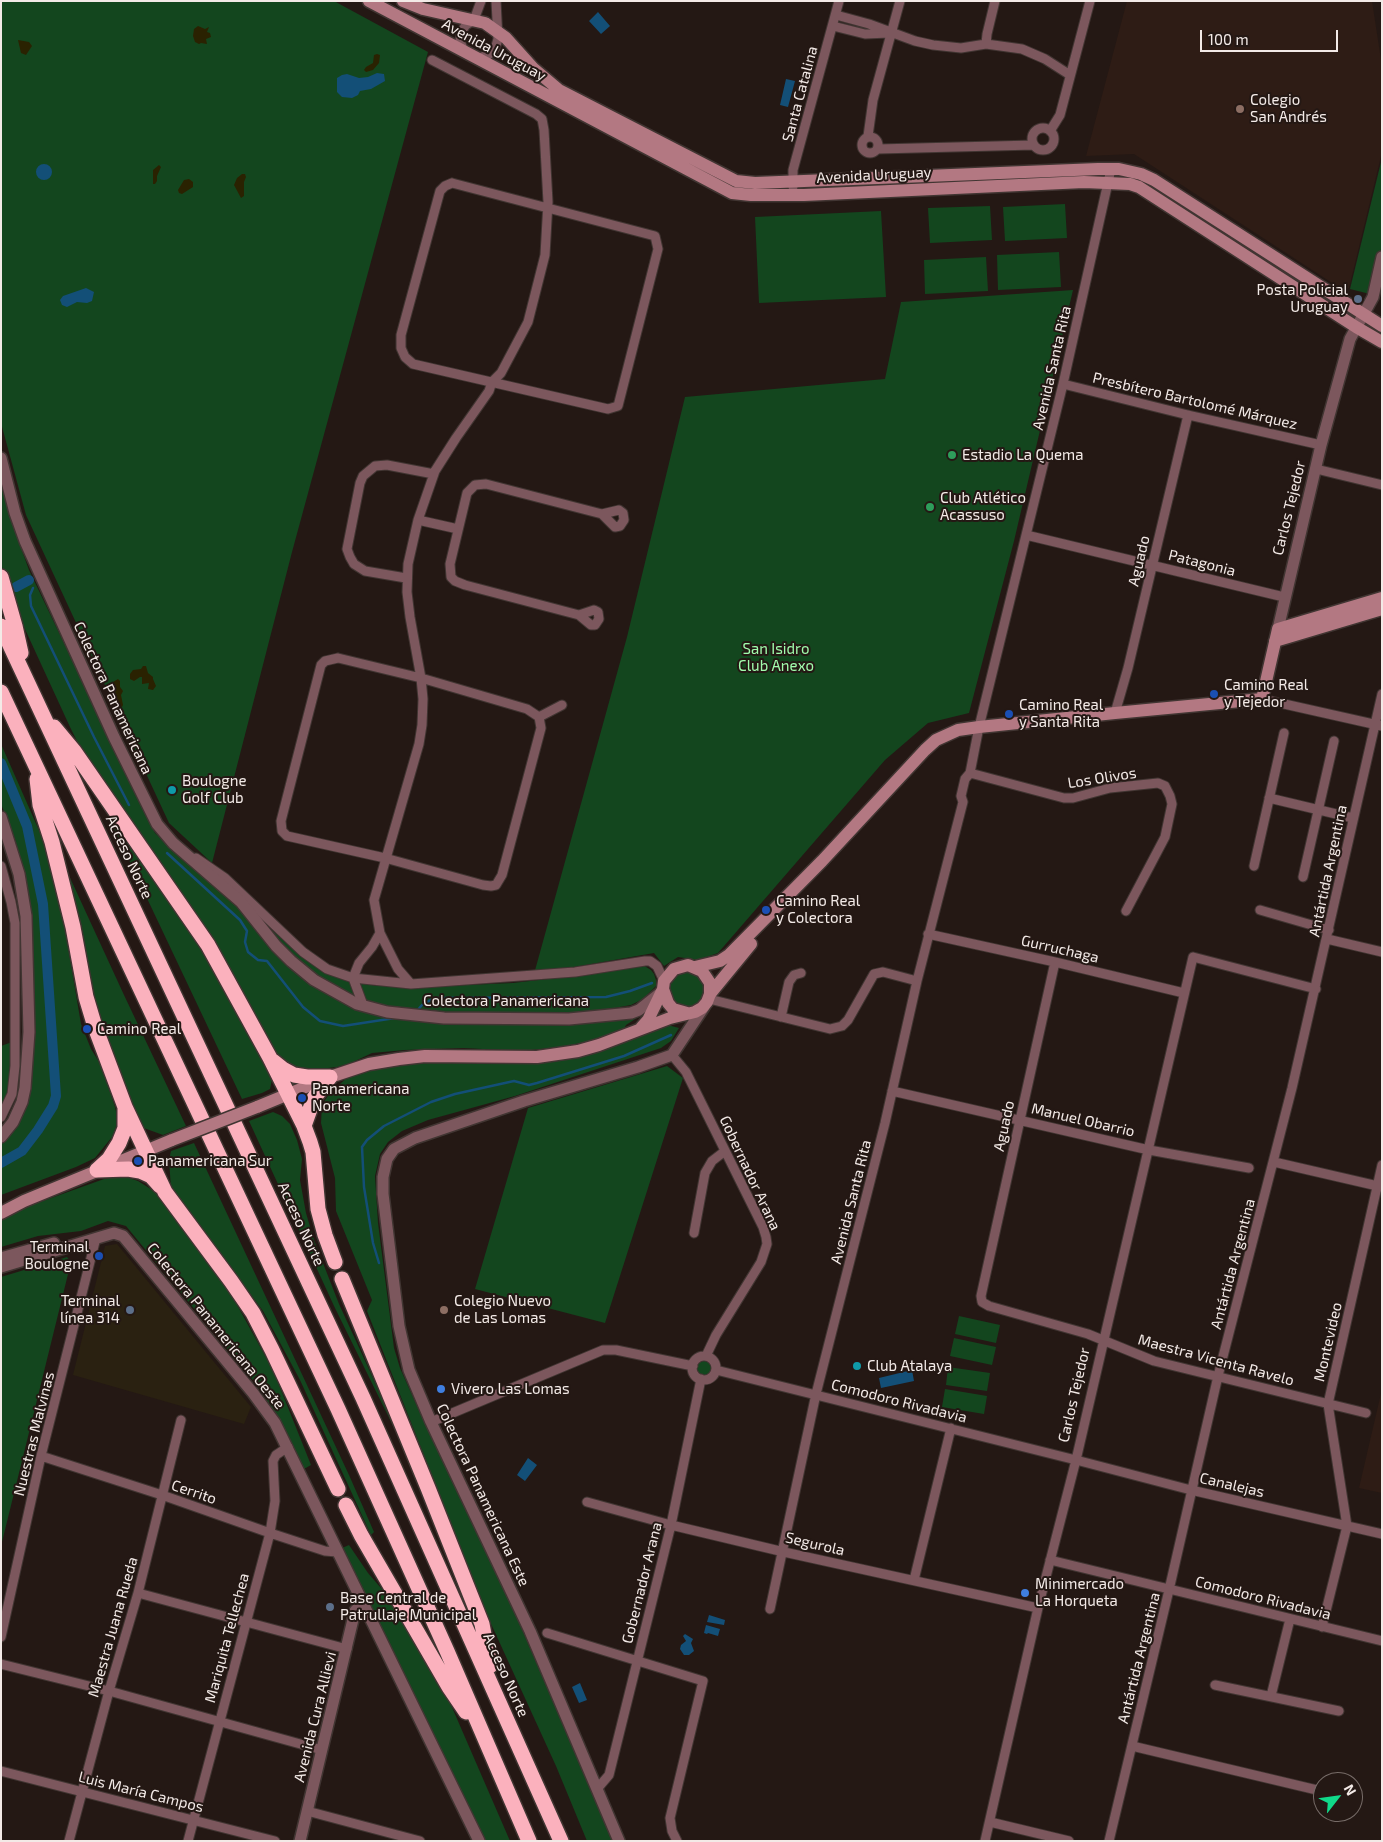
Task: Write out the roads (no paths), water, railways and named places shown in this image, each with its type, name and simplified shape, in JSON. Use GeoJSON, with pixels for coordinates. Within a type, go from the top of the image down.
{"type":"FeatureCollection","features":[{"type":"Feature","properties":{"kind":"highway"},"geometry":{"type":"LineString","coordinates":[[1,577],[15,626],[27,682]]}},
{"type":"Feature","properties":{"kind":"highway","name":"Acceso Norte"},"geometry":{"type":"LineString","coordinates":[[1,626],[363,1398],[561,1841]]}},
{"type":"Feature","properties":{"kind":"highway"},"geometry":{"type":"LineString","coordinates":[[1,692],[338,1409],[486,1740],[529,1841]]}},
{"type":"Feature","properties":{"kind":"highway"},"geometry":{"type":"LineString","coordinates":[[40,711],[74,751],[208,945],[270,1058],[304,1126],[313,1152],[318,1208],[335,1262]]}},
{"type":"Feature","properties":{"kind":"highway"},"geometry":{"type":"LineString","coordinates":[[35,765],[40,806],[52,842],[73,927],[87,1002],[125,1107],[165,1192]]}},
{"type":"Feature","properties":{"kind":"highway"},"geometry":{"type":"LineString","coordinates":[[270,1058],[294,1075],[330,1077]]}},
{"type":"Feature","properties":{"kind":"highway"},"geometry":{"type":"LineString","coordinates":[[304,1126],[314,1098],[330,1077]]}},
{"type":"Feature","properties":{"kind":"highway"},"geometry":{"type":"LineString","coordinates":[[97,1170],[109,1159],[119,1143],[124,1128],[125,1107]]}},
{"type":"Feature","properties":{"kind":"highway"},"geometry":{"type":"LineString","coordinates":[[97,1170],[140,1170],[151,1176],[165,1192],[231,1281],[252,1313],[272,1350],[338,1489]]}},
{"type":"Feature","properties":{"kind":"highway"},"geometry":{"type":"LineString","coordinates":[[342,1280],[482,1624],[495,1692]]}},
{"type":"Feature","properties":{"kind":"highway"},"geometry":{"type":"LineString","coordinates":[[346,1505],[366,1544],[449,1687],[486,1740]]}},
{"type":"Feature","properties":{"kind":"main road","name":"Avenida Uruguay"},"geometry":{"type":"LineString","coordinates":[[369,1],[725,190],[740,195],[793,195],[1110,175],[1132,171],[1154,180],[1363,316],[1382,326]]}},
{"type":"Feature","properties":{"kind":"main road","name":"Avenida Uruguay"},"geometry":{"type":"LineString","coordinates":[[403,1],[423,9],[485,23],[496,29],[547,81],[559,90],[727,177],[746,182],[1110,175],[1140,187],[1382,342]]}},
{"type":"Feature","properties":{"kind":"main road"},"geometry":{"type":"LineString","coordinates":[[1276,635],[1382,598]]}},
{"type":"Feature","properties":{"kind":"main road"},"geometry":{"type":"LineString","coordinates":[[1276,635],[1382,609]]}},
{"type":"Feature","properties":{"kind":"main road","name":"Carlos Tejedor"},"geometry":{"type":"LineString","coordinates":[[1262,699],[1276,635]]}},
{"type":"Feature","properties":{"kind":"main road"},"geometry":{"type":"LineString","coordinates":[[639,1029],[648,1020],[674,969],[680,966],[695,967],[720,961],[729,955],[822,861],[936,740],[958,730],[979,727],[1262,699]]}},
{"type":"Feature","properties":{"kind":"main road"},"geometry":{"type":"LineString","coordinates":[[1,1213],[24,1201],[146,1150],[330,1077],[369,1064],[425,1056],[516,1058],[557,1054],[599,1045],[670,1018],[695,1012],[709,998],[740,957],[822,861]]}},
{"type":"Feature","properties":{"kind":"main road"},"geometry":{"type":"LineString","coordinates":[[695,967],[707,976],[710,983],[709,998]]}},
{"type":"Feature","properties":{"kind":"main road"},"geometry":{"type":"LineString","coordinates":[[663,988],[668,1003],[680,1012],[688,1013]]}},
{"type":"Feature","properties":{"kind":"main road"},"geometry":{"type":"LineString","coordinates":[[1,1205],[24,1201]]}},
{"type":"Feature","properties":{"kind":"street"},"geometry":{"type":"LineString","coordinates":[[481,1],[474,20],[466,25],[461,32],[460,41],[463,49],[470,55],[479,58],[488,55],[495,49],[498,40],[496,1]]}},
{"type":"Feature","properties":{"kind":"street","name":"Santa Catalina"},"geometry":{"type":"LineString","coordinates":[[793,195],[793,170],[839,1]]}},
{"type":"Feature","properties":{"kind":"street"},"geometry":{"type":"LineString","coordinates":[[900,1],[873,100],[868,136],[862,142],[864,150],[871,153],[878,149],[1034,145],[1042,150],[1052,146],[1054,136],[1050,131],[1043,129],[1036,131],[1033,138],[1034,145]]}},
{"type":"Feature","properties":{"kind":"street"},"geometry":{"type":"LineString","coordinates":[[986,44],[995,1]]}},
{"type":"Feature","properties":{"kind":"street"},"geometry":{"type":"LineString","coordinates":[[1050,131],[1060,114],[1090,1]]}},
{"type":"Feature","properties":{"kind":"street"},"geometry":{"type":"LineString","coordinates":[[836,15],[869,24],[915,41],[949,48],[986,44],[1010,47],[1032,53],[1070,75]]}},
{"type":"Feature","properties":{"kind":"street"},"geometry":{"type":"LineString","coordinates":[[833,26],[865,34],[891,33]]}},
{"type":"Feature","properties":{"kind":"street"},"geometry":{"type":"LineString","coordinates":[[411,984],[398,969],[380,933],[374,900],[419,744],[423,699],[410,617],[406,578],[408,564],[418,520],[434,474],[456,438],[489,391],[492,382],[501,372],[528,322],[545,255],[547,208],[542,118],[432,60]]}},
{"type":"Feature","properties":{"kind":"street"},"geometry":{"type":"LineString","coordinates":[[868,136],[874,137],[878,141],[878,149]]}},
{"type":"Feature","properties":{"kind":"street","name":"Avenida Santa Rita"},"geometry":{"type":"LineString","coordinates":[[770,1609],[784,1552],[816,1394],[892,1091],[916,981],[963,802],[961,796],[965,779],[969,775],[1063,384],[1110,175]]}},
{"type":"Feature","properties":{"kind":"street"},"geometry":{"type":"LineString","coordinates":[[452,183],[654,236],[658,249],[618,406],[608,410],[492,382],[413,364],[405,357],[401,348],[401,335],[440,191],[445,186],[452,183]]}},
{"type":"Feature","properties":{"kind":"street","name":"Carlos Tejedor"},"geometry":{"type":"LineString","coordinates":[[1276,635],[1321,446],[1350,339],[1373,297],[1382,257]]}},
{"type":"Feature","properties":{"kind":"street","name":"Presbítero Bartolomé Márquez"},"geometry":{"type":"LineString","coordinates":[[1063,384],[1321,446]]}},
{"type":"Feature","properties":{"kind":"street","name":"Aguado"},"geometry":{"type":"LineString","coordinates":[[1115,713],[1128,668],[1188,415]]}},
{"type":"Feature","properties":{"kind":"street","name":"Colectora Panamericana"},"geometry":{"type":"LineString","coordinates":[[1,458],[15,513],[25,541],[138,788],[157,824],[173,843],[241,902],[264,932],[291,961],[314,980],[338,994],[363,1005],[387,1012],[444,1018],[569,1019],[628,1013],[639,1010],[663,988]]}},
{"type":"Feature","properties":{"kind":"street"},"geometry":{"type":"LineString","coordinates":[[406,578],[365,571],[354,564],[350,557],[347,549],[360,483],[364,476],[375,466],[387,465],[434,474]]}},
{"type":"Feature","properties":{"kind":"street"},"geometry":{"type":"LineString","coordinates":[[1316,469],[1382,485]]}},
{"type":"Feature","properties":{"kind":"street"},"geometry":{"type":"LineString","coordinates":[[579,614],[455,581],[449,571],[450,564],[467,493],[470,488],[481,483],[602,514]]}},
{"type":"Feature","properties":{"kind":"street"},"geometry":{"type":"LineString","coordinates":[[418,520],[458,530]]}},
{"type":"Feature","properties":{"kind":"street","name":"Patagonia"},"geometry":{"type":"LineString","coordinates":[[1026,535],[1284,597]]}},
{"type":"Feature","properties":{"kind":"street"},"geometry":{"type":"LineString","coordinates":[[338,658],[421,678],[527,709],[539,717],[540,728],[531,764],[502,875],[496,885],[483,885],[385,858],[287,836],[282,831],[281,821],[322,665],[325,661],[338,658]]}},
{"type":"Feature","properties":{"kind":"street","name":"Antártida Argentina"},"geometry":{"type":"LineString","coordinates":[[1108,1841],[1169,1590],[1218,1376],[1274,1162],[1316,989],[1353,818],[1378,725],[1382,694]]}},
{"type":"Feature","properties":{"kind":"street"},"geometry":{"type":"LineString","coordinates":[[1262,699],[1378,725]]}},
{"type":"Feature","properties":{"kind":"street"},"geometry":{"type":"LineString","coordinates":[[539,717],[562,705]]}},
{"type":"Feature","properties":{"kind":"street"},"geometry":{"type":"LineString","coordinates":[[1254,866],[1284,733]]}},
{"type":"Feature","properties":{"kind":"street"},"geometry":{"type":"LineString","coordinates":[[1303,877],[1334,741]]}},
{"type":"Feature","properties":{"kind":"street","name":"Los Olivos"},"geometry":{"type":"LineString","coordinates":[[969,775],[1064,798],[1073,798],[1110,788],[1158,783],[1165,786],[1172,804],[1165,837],[1126,911]]}},
{"type":"Feature","properties":{"kind":"street"},"geometry":{"type":"LineString","coordinates":[[1269,798],[1353,818]]}},
{"type":"Feature","properties":{"kind":"street"},"geometry":{"type":"LineString","coordinates":[[1,817],[19,874],[26,916],[28,1032],[25,1088],[22,1102],[13,1122],[1,1137]]}},
{"type":"Feature","properties":{"kind":"street"},"geometry":{"type":"LineString","coordinates":[[173,843],[225,878],[303,952],[327,969],[353,978],[411,984],[575,972],[650,961],[657,966],[663,988]]}},
{"type":"Feature","properties":{"kind":"street"},"geometry":{"type":"LineString","coordinates":[[1,866],[11,902],[16,941],[15,1066],[12,1094],[1,1117]]}},
{"type":"Feature","properties":{"kind":"street"},"geometry":{"type":"LineString","coordinates":[[1260,910],[1382,952]]}},
{"type":"Feature","properties":{"kind":"street"},"geometry":{"type":"LineString","coordinates":[[363,1005],[353,978],[359,964],[380,933]]}},
{"type":"Feature","properties":{"kind":"street","name":"Gurruchaga"},"geometry":{"type":"LineString","coordinates":[[928,934],[1184,993]]}},
{"type":"Feature","properties":{"kind":"street","name":"Carlos Tejedor"},"geometry":{"type":"LineString","coordinates":[[985,1841],[1038,1608],[1076,1460],[1193,957],[1316,989]]}},
{"type":"Feature","properties":{"kind":"street","name":"Aguado"},"geometry":{"type":"LineString","coordinates":[[982,1296],[1055,962]]}},
{"type":"Feature","properties":{"kind":"street"},"geometry":{"type":"LineString","coordinates":[[672,1055],[709,998],[830,1028],[842,1026],[848,1020],[874,974],[882,972],[916,981]]}},
{"type":"Feature","properties":{"kind":"street"},"geometry":{"type":"LineString","coordinates":[[781,1017],[789,982],[794,975],[801,973]]}},
{"type":"Feature","properties":{"kind":"street","name":"Colectora Panamericana Este"},"geometry":{"type":"LineString","coordinates":[[619,1841],[530,1631],[431,1422],[409,1370],[399,1326],[383,1177],[387,1159],[394,1149],[415,1138],[524,1101],[638,1068],[672,1055]]}},
{"type":"Feature","properties":{"kind":"street","name":"Gobernador Arana"},"geometry":{"type":"LineString","coordinates":[[672,1055],[686,1072],[763,1227],[767,1244],[761,1262],[716,1335],[706,1356]]}},
{"type":"Feature","properties":{"kind":"street","name":"Manuel Obarrio"},"geometry":{"type":"LineString","coordinates":[[892,1091],[1149,1150],[1249,1168]]}},
{"type":"Feature","properties":{"kind":"street"},"geometry":{"type":"LineString","coordinates":[[694,1233],[704,1173],[712,1160],[725,1150]]}},
{"type":"Feature","properties":{"kind":"street"},"geometry":{"type":"LineString","coordinates":[[1274,1162],[1379,1187]]}},
{"type":"Feature","properties":{"kind":"street","name":"Montevideo"},"geometry":{"type":"LineString","coordinates":[[1347,1526],[1328,1404],[1379,1187],[1382,1165]]}},
{"type":"Feature","properties":{"kind":"street","name":"Colectora Panamericana Oeste"},"geometry":{"type":"LineString","coordinates":[[96,1238],[114,1233],[123,1236],[254,1393],[275,1423],[479,1841]]}},
{"type":"Feature","properties":{"kind":"street"},"geometry":{"type":"LineString","coordinates":[[1,1258],[59,1241],[96,1238]]}},
{"type":"Feature","properties":{"kind":"street"},"geometry":{"type":"LineString","coordinates":[[1,1267],[96,1238]]}},
{"type":"Feature","properties":{"kind":"street","name":"Nuestras Malvinas"},"geometry":{"type":"LineString","coordinates":[[1,1637],[41,1456],[96,1238]]}},
{"type":"Feature","properties":{"kind":"street","name":"Maestra Vicenta Ravelo"},"geometry":{"type":"LineString","coordinates":[[982,1296],[982,1302],[989,1306],[1078,1331],[1154,1361],[1366,1413]]}},
{"type":"Feature","properties":{"kind":"street"},"geometry":{"type":"LineString","coordinates":[[431,1422],[604,1350],[616,1350],[693,1366]]}},
{"type":"Feature","properties":{"kind":"street"},"geometry":{"type":"LineString","coordinates":[[706,1356],[715,1363],[716,1370],[709,1378],[701,1379],[694,1372],[693,1366],[696,1359],[706,1356]]}},
{"type":"Feature","properties":{"kind":"street","name":"Comodoro Rivadavia"},"geometry":{"type":"LineString","coordinates":[[716,1370],[1076,1460]]}},
{"type":"Feature","properties":{"kind":"street","name":"Gobernador Arana"},"geometry":{"type":"LineString","coordinates":[[598,1789],[608,1775],[637,1660],[671,1524],[701,1379]]}},
{"type":"Feature","properties":{"kind":"street","name":"Maestra Juana Rueda"},"geometry":{"type":"LineString","coordinates":[[69,1841],[109,1691],[138,1592],[181,1420]]}},
{"type":"Feature","properties":{"kind":"street"},"geometry":{"type":"LineString","coordinates":[[914,1580],[951,1428]]}},
{"type":"Feature","properties":{"kind":"street","name":"Mariquita Tellechea"},"geometry":{"type":"LineString","coordinates":[[188,1841],[270,1533],[275,1502],[273,1461],[276,1455],[288,1447]]}},
{"type":"Feature","properties":{"kind":"street","name":"Cerrito"},"geometry":{"type":"LineString","coordinates":[[41,1456],[325,1551],[337,1552]]}},
{"type":"Feature","properties":{"kind":"street","name":"Canalejas"},"geometry":{"type":"LineString","coordinates":[[1076,1460],[1191,1490],[1382,1534]]}},
{"type":"Feature","properties":{"kind":"street","name":"Segurola"},"geometry":{"type":"LineString","coordinates":[[587,1502],[784,1552],[1038,1608]]}},
{"type":"Feature","properties":{"kind":"street"},"geometry":{"type":"LineString","coordinates":[[1322,1627],[1347,1526]]}},
{"type":"Feature","properties":{"kind":"street","name":"Comodoro Rivadavia"},"geometry":{"type":"LineString","coordinates":[[1050,1560],[1382,1641]]}},
{"type":"Feature","properties":{"kind":"street"},"geometry":{"type":"LineString","coordinates":[[138,1592],[245,1623],[347,1649]]}},
{"type":"Feature","properties":{"kind":"street","name":"Avenida Cura Allievi"},"geometry":{"type":"LineString","coordinates":[[300,1841],[355,1611],[362,1603]]}},
{"type":"Feature","properties":{"kind":"street"},"geometry":{"type":"LineString","coordinates":[[1271,1696],[1290,1619]]}},
{"type":"Feature","properties":{"kind":"street"},"geometry":{"type":"LineString","coordinates":[[546,1633],[703,1681],[670,1818],[672,1831],[677,1841]]}},
{"type":"Feature","properties":{"kind":"street"},"geometry":{"type":"LineString","coordinates":[[1,1664],[109,1691],[322,1750]]}},
{"type":"Feature","properties":{"kind":"street"},"geometry":{"type":"LineString","coordinates":[[1215,1685],[1339,1711]]}},
{"type":"Feature","properties":{"kind":"street"},"geometry":{"type":"LineString","coordinates":[[1132,1746],[1313,1789]]}},
{"type":"Feature","properties":{"kind":"street","name":"Luis María Campos"},"geometry":{"type":"LineString","coordinates":[[1,1771],[275,1841]]}},
{"type":"Feature","properties":{"kind":"street"},"geometry":{"type":"LineString","coordinates":[[308,1812],[420,1841]]}},
{"type":"Feature","properties":{"kind":"street"},"geometry":{"type":"LineString","coordinates":[[990,1822],[1070,1841]]}},
{"type":"Feature","properties":{"kind":"water"},"geometry":{"type":"Polygon","coordinates":[[[598,12],[610,26],[601,34],[589,21],[598,12]]]}},
{"type":"Feature","properties":{"kind":"water"},"geometry":{"type":"Polygon","coordinates":[[[377,73],[384,74],[385,81],[371,89],[360,91],[358,95],[352,98],[342,97],[337,92],[337,78],[342,75],[347,74],[359,78],[377,73]]]}},
{"type":"Feature","properties":{"kind":"water"},"geometry":{"type":"Polygon","coordinates":[[[786,79],[795,81],[788,107],[780,105],[786,79]]]}},
{"type":"Feature","properties":{"kind":"water"},"geometry":{"type":"Polygon","coordinates":[[[41,164],[47,164],[52,169],[50,178],[41,180],[36,175],[36,169],[41,164]]]}},
{"type":"Feature","properties":{"kind":"water"},"geometry":{"type":"Polygon","coordinates":[[[86,288],[94,292],[92,301],[87,303],[77,302],[67,307],[62,305],[60,300],[63,296],[86,288]]]}},
{"type":"Feature","properties":{"kind":"water"},"geometry":{"type":"Polygon","coordinates":[[[912,1370],[914,1381],[881,1388],[879,1378],[912,1370]]]}},
{"type":"Feature","properties":{"kind":"water"},"geometry":{"type":"Polygon","coordinates":[[[528,1458],[537,1465],[525,1481],[517,1475],[528,1458]]]}},
{"type":"Feature","properties":{"kind":"water"},"geometry":{"type":"Polygon","coordinates":[[[709,1615],[725,1620],[724,1625],[707,1622],[709,1615]]]}},
{"type":"Feature","properties":{"kind":"water"},"geometry":{"type":"Polygon","coordinates":[[[706,1625],[720,1629],[718,1636],[704,1633],[706,1625]]]}},
{"type":"Feature","properties":{"kind":"water"},"geometry":{"type":"Polygon","coordinates":[[[685,1634],[693,1639],[691,1643],[694,1651],[689,1655],[684,1655],[680,1649],[681,1645],[686,1641],[683,1636],[685,1634]]]}},
{"type":"Feature","properties":{"kind":"water"},"geometry":{"type":"Polygon","coordinates":[[[580,1683],[587,1700],[579,1703],[572,1687],[580,1683]]]}},
{"type":"Feature","properties":{"kind":"waterway"},"geometry":{"type":"LineString","coordinates":[[16,587],[29,580]]}},
{"type":"Feature","properties":{"kind":"waterway"},"geometry":{"type":"LineString","coordinates":[[33,588],[30,595],[31,606],[129,805]]}},
{"type":"Feature","properties":{"kind":"waterway"},"geometry":{"type":"LineString","coordinates":[[1,763],[27,826],[43,904],[56,1096],[53,1106],[22,1151],[1,1163]]}},
{"type":"Feature","properties":{"kind":"waterway"},"geometry":{"type":"LineString","coordinates":[[167,853],[240,920],[247,931],[245,942],[248,952],[258,960],[267,961],[303,1007],[320,1021],[343,1026],[395,1018]]}},
{"type":"Feature","properties":{"kind":"waterway"},"geometry":{"type":"LineString","coordinates":[[416,1012],[422,1005],[434,998],[606,997],[652,983]]}},
{"type":"Feature","properties":{"kind":"waterway"},"geometry":{"type":"LineString","coordinates":[[379,1263],[373,1243],[364,1187],[362,1147],[367,1140],[384,1126],[431,1102],[455,1094],[514,1081],[529,1085],[537,1083],[624,1056],[671,1035]]}},
{"type":"Feature","properties":{"kind":"place","name":"Colegio San Andrés"},"geometry":{"type":"Point","coordinates":[1240,109]}},
{"type":"Feature","properties":{"kind":"place","name":"Posta Policial Uruguay"},"geometry":{"type":"Point","coordinates":[1358,299]}},
{"type":"Feature","properties":{"kind":"place","name":"Estadio La Quema"},"geometry":{"type":"Point","coordinates":[952,455]}},
{"type":"Feature","properties":{"kind":"place","name":"Club Atlético Acassuso"},"geometry":{"type":"Point","coordinates":[930,507]}},
{"type":"Feature","properties":{"kind":"place","name":"Camino Real y Tejedor"},"geometry":{"type":"Point","coordinates":[1214,694]}},
{"type":"Feature","properties":{"kind":"place","name":"Camino Real y Santa Rita"},"geometry":{"type":"Point","coordinates":[1009,714]}},
{"type":"Feature","properties":{"kind":"place","name":"Boulogne Golf Club"},"geometry":{"type":"Point","coordinates":[172,790]}},
{"type":"Feature","properties":{"kind":"place","name":"Camino Real y Colectora"},"geometry":{"type":"Point","coordinates":[766,910]}},
{"type":"Feature","properties":{"kind":"place","name":"Camino Real"},"geometry":{"type":"Point","coordinates":[87,1029]}},
{"type":"Feature","properties":{"kind":"place","name":"Panamericana Norte"},"geometry":{"type":"Point","coordinates":[302,1098]}},
{"type":"Feature","properties":{"kind":"place","name":"Panamericana Sur"},"geometry":{"type":"Point","coordinates":[138,1161]}},
{"type":"Feature","properties":{"kind":"place","name":"Terminal Boulogne"},"geometry":{"type":"Point","coordinates":[99,1256]}},
{"type":"Feature","properties":{"kind":"place","name":"Terminal línea 314"},"geometry":{"type":"Point","coordinates":[130,1310]}},
{"type":"Feature","properties":{"kind":"place","name":"Colegio Nuevo de Las Lomas"},"geometry":{"type":"Point","coordinates":[444,1310]}},
{"type":"Feature","properties":{"kind":"place","name":"Club Atalaya"},"geometry":{"type":"Point","coordinates":[857,1366]}},
{"type":"Feature","properties":{"kind":"place","name":"Vivero Las Lomas"},"geometry":{"type":"Point","coordinates":[441,1389]}},
{"type":"Feature","properties":{"kind":"place","name":"Minimercado La Horqueta"},"geometry":{"type":"Point","coordinates":[1025,1593]}},
{"type":"Feature","properties":{"kind":"place","name":"Base Central de Patrullaje Municipal"},"geometry":{"type":"Point","coordinates":[330,1607]}},
{"type":"Feature","properties":{"kind":"park label","name":"San Isidro Club Anexo"},"geometry":{"type":"Point","coordinates":[776,658]}}]}
